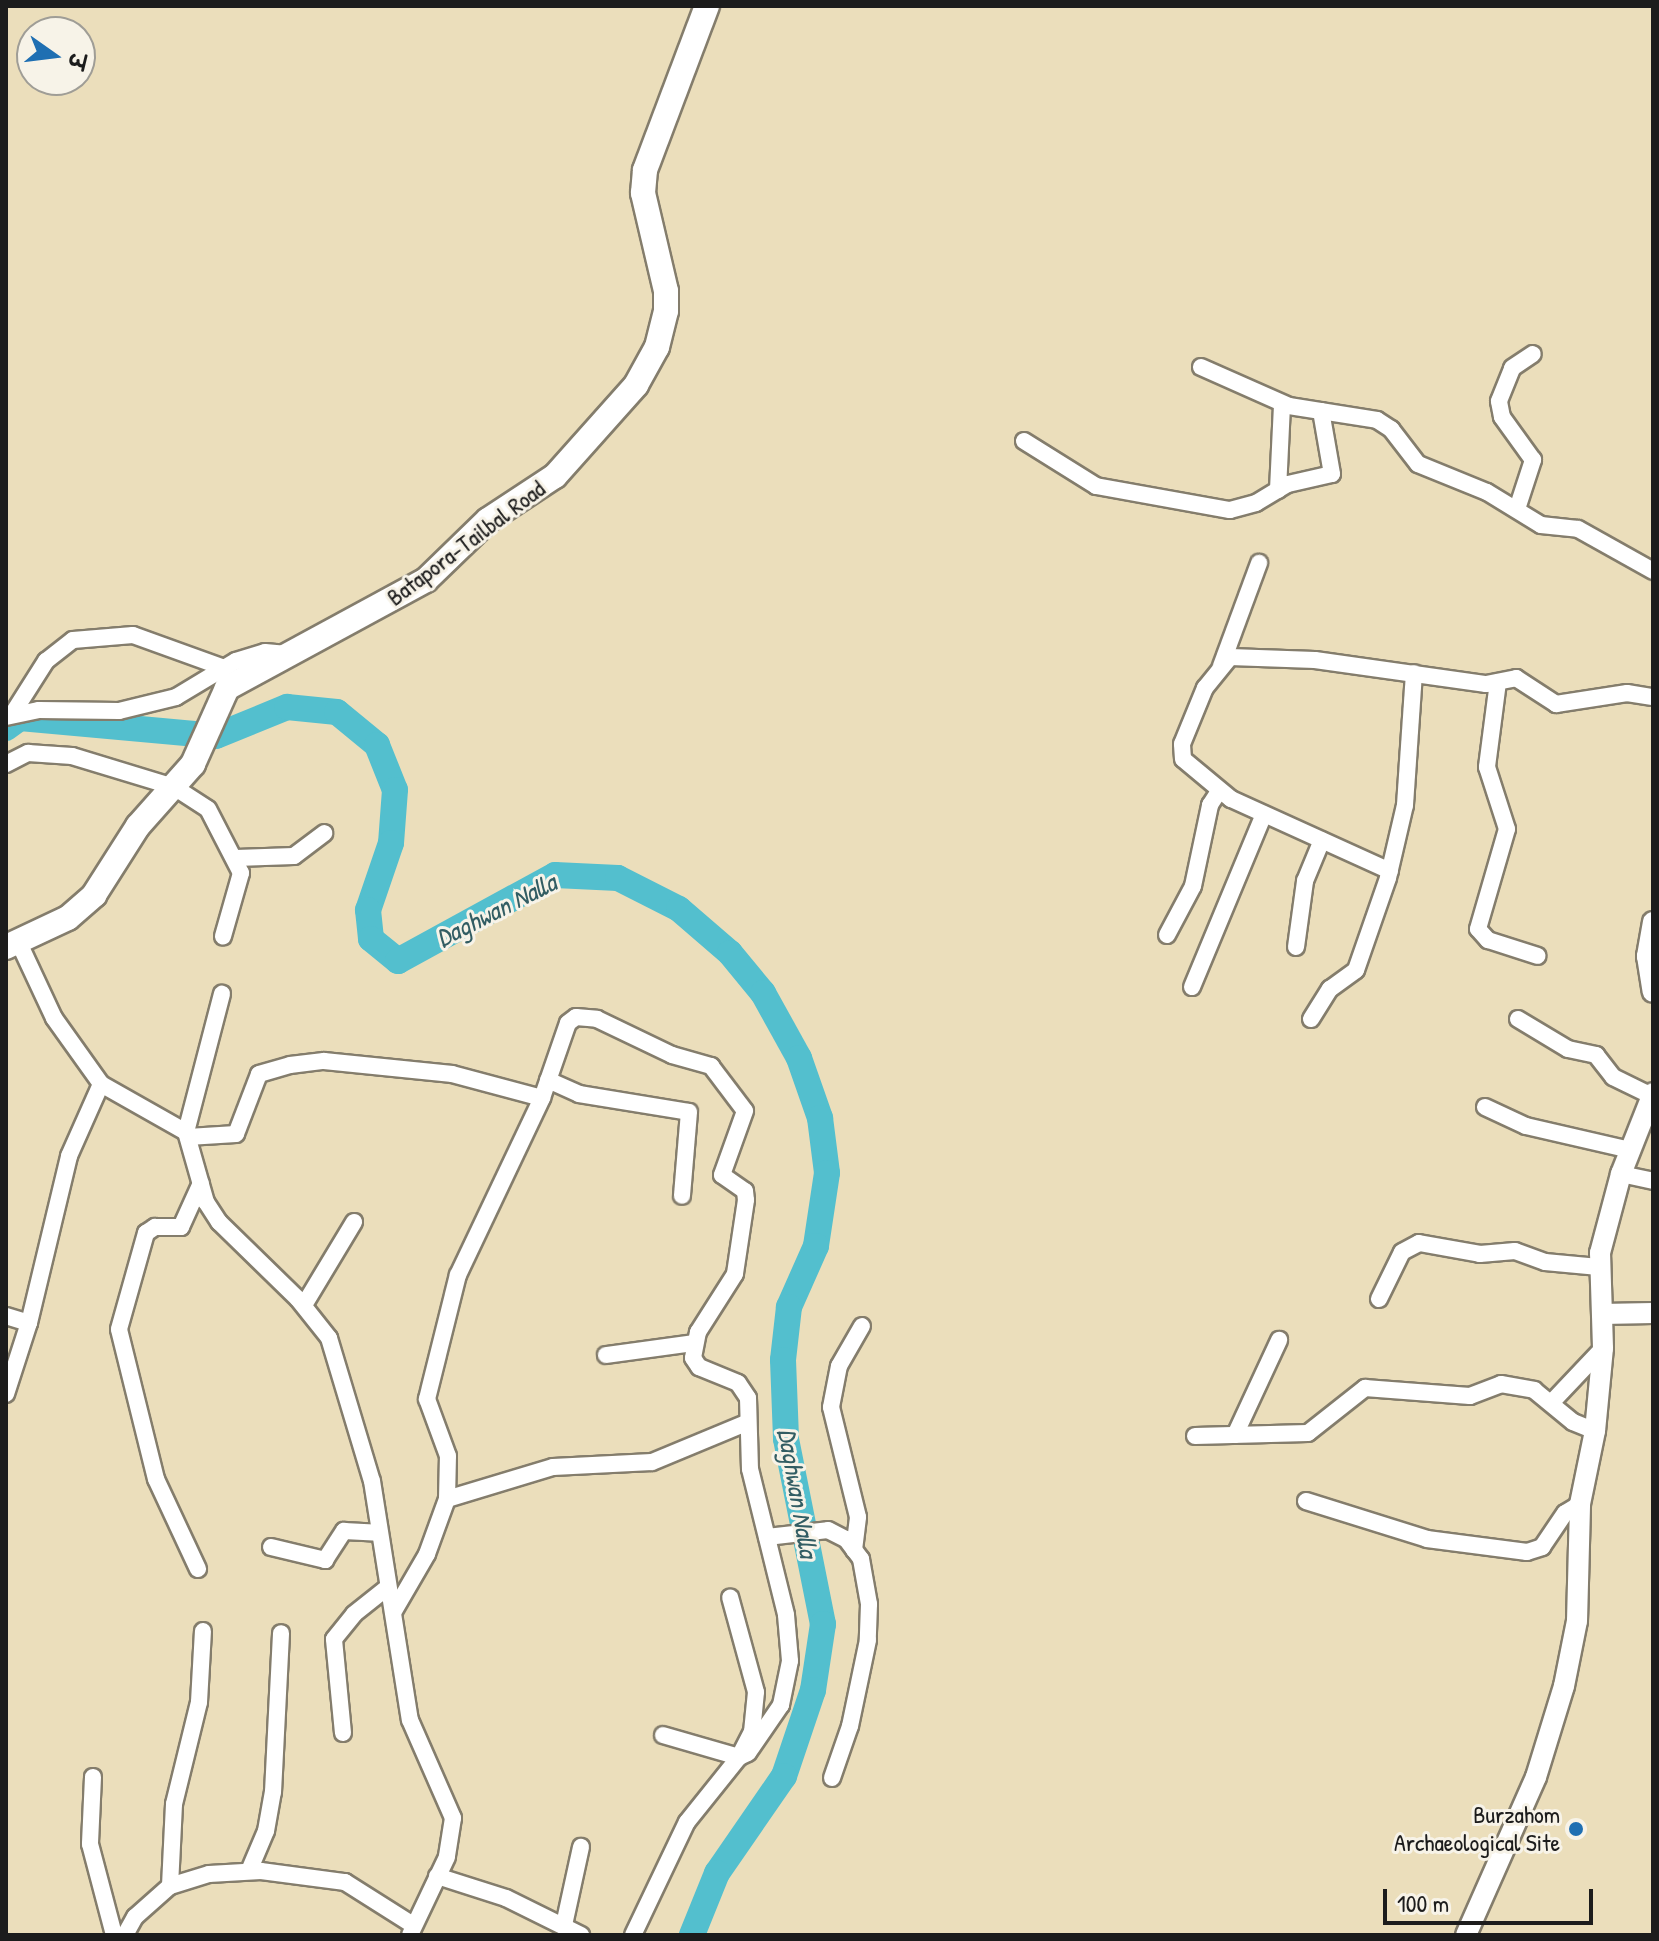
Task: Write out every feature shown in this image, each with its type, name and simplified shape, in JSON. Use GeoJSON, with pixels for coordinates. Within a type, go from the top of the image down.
{"type":"FeatureCollection","features":[{"type":"Feature","properties":{"kind":"main road","name":"Batapora-Tailbal Road"},"geometry":{"type":"LineString","coordinates":[[12,945],[83,906],[138,826],[193,764],[216,706],[227,688],[294,655],[426,580],[488,520],[555,476],[636,385],[657,347],[666,311],[666,291],[643,193],[645,170],[707,6]]}},
{"type":"Feature","properties":{"kind":"street"},"geometry":{"type":"LineString","coordinates":[[1517,509],[1533,460],[1502,417],[1499,401],[1512,368],[1533,354]]}},
{"type":"Feature","properties":{"kind":"street"},"geometry":{"type":"LineString","coordinates":[[1201,367],[1282,404],[1384,423],[1418,464],[1517,509],[1541,525],[1578,529],[1653,571]]}},
{"type":"Feature","properties":{"kind":"street"},"geometry":{"type":"LineString","coordinates":[[1278,490],[1282,404]]}},
{"type":"Feature","properties":{"kind":"street"},"geometry":{"type":"LineString","coordinates":[[1024,441],[1096,486],[1135,496],[1230,510],[1278,490],[1332,474],[1321,411]]}},
{"type":"Feature","properties":{"kind":"street"},"geometry":{"type":"LineString","coordinates":[[1259,563],[1221,666],[1205,688],[1180,751],[1219,791],[1390,871]]}},
{"type":"Feature","properties":{"kind":"street"},"geometry":{"type":"LineString","coordinates":[[10,715],[46,661],[73,640],[133,635],[222,667]]}},
{"type":"Feature","properties":{"kind":"street"},"geometry":{"type":"LineString","coordinates":[[10,715],[119,711],[176,697],[222,667],[265,652],[294,655]]}},
{"type":"Feature","properties":{"kind":"street"},"geometry":{"type":"LineString","coordinates":[[1221,666],[1246,655],[1414,673],[1475,684],[1525,681],[1556,704],[1627,693],[1653,697]]}},
{"type":"Feature","properties":{"kind":"street"},"geometry":{"type":"LineString","coordinates":[[1311,1019],[1330,989],[1356,970],[1390,871],[1405,805],[1414,673]]}},
{"type":"Feature","properties":{"kind":"street"},"geometry":{"type":"LineString","coordinates":[[1498,682],[1487,767],[1507,829],[1478,929],[1488,940],[1538,956]]}},
{"type":"Feature","properties":{"kind":"street"},"geometry":{"type":"LineString","coordinates":[[6,764],[28,753],[72,756],[174,787],[208,809],[223,844],[236,858],[240,882],[223,936]]}},
{"type":"Feature","properties":{"kind":"street"},"geometry":{"type":"LineString","coordinates":[[1167,935],[1193,886],[1210,805],[1219,791]]}},
{"type":"Feature","properties":{"kind":"street"},"geometry":{"type":"LineString","coordinates":[[1192,987],[1264,814]]}},
{"type":"Feature","properties":{"kind":"street"},"geometry":{"type":"LineString","coordinates":[[236,858],[294,856],[324,833]]}},
{"type":"Feature","properties":{"kind":"street"},"geometry":{"type":"LineString","coordinates":[[1296,947],[1305,881],[1322,840]]}},
{"type":"Feature","properties":{"kind":"street"},"geometry":{"type":"LineString","coordinates":[[1653,922],[1647,956],[1653,992]]}},
{"type":"Feature","properties":{"kind":"street"},"geometry":{"type":"LineString","coordinates":[[12,945],[54,1018],[101,1084],[187,1135],[236,1134],[259,1074],[324,1061],[469,1076],[542,1098]]}},
{"type":"Feature","properties":{"kind":"street"},"geometry":{"type":"LineString","coordinates":[[93,1777],[90,1844],[121,1934],[170,1886],[209,1874],[249,1871],[308,1873],[345,1882],[412,1930],[451,1847],[453,1818],[410,1720],[372,1481],[338,1362],[329,1338],[304,1305],[219,1222],[201,1183],[187,1135],[222,994]]}},
{"type":"Feature","properties":{"kind":"street"},"geometry":{"type":"LineString","coordinates":[[394,1611],[427,1554],[447,1499],[448,1456],[427,1405],[458,1275],[542,1098],[568,1023],[576,1017],[597,1019],[672,1055],[711,1066],[745,1111],[722,1175],[746,1195],[740,1257],[732,1282],[694,1343],[693,1358],[699,1367],[743,1387],[748,1398],[746,1423],[750,1469],[789,1627],[788,1678],[764,1736],[739,1757]]}},
{"type":"Feature","properties":{"kind":"street"},"geometry":{"type":"LineString","coordinates":[[1466,1935],[1553,1728],[1577,1621],[1580,1504],[1595,1431],[1603,1348],[1599,1267],[1621,1174],[1652,1094],[1613,1077],[1596,1055],[1568,1049],[1518,1019]]}},
{"type":"Feature","properties":{"kind":"street"},"geometry":{"type":"LineString","coordinates":[[548,1080],[579,1094],[689,1112],[682,1196]]}},
{"type":"Feature","properties":{"kind":"street"},"geometry":{"type":"LineString","coordinates":[[6,1394],[29,1323],[69,1156],[101,1084]]}},
{"type":"Feature","properties":{"kind":"street"},"geometry":{"type":"LineString","coordinates":[[1485,1107],[1526,1126],[1630,1150]]}},
{"type":"Feature","properties":{"kind":"street"},"geometry":{"type":"LineString","coordinates":[[1621,1174],[1653,1181]]}},
{"type":"Feature","properties":{"kind":"street"},"geometry":{"type":"LineString","coordinates":[[198,1569],[152,1465],[119,1329],[146,1233],[184,1224],[201,1183]]}},
{"type":"Feature","properties":{"kind":"street"},"geometry":{"type":"LineString","coordinates":[[304,1305],[354,1222]]}},
{"type":"Feature","properties":{"kind":"street"},"geometry":{"type":"LineString","coordinates":[[1379,1299],[1402,1252],[1419,1243],[1480,1254],[1515,1251],[1545,1262],[1599,1267]]}},
{"type":"Feature","properties":{"kind":"street"},"geometry":{"type":"LineString","coordinates":[[1602,1314],[1653,1313]]}},
{"type":"Feature","properties":{"kind":"street"},"geometry":{"type":"LineString","coordinates":[[6,1316],[29,1323]]}},
{"type":"Feature","properties":{"kind":"street"},"geometry":{"type":"LineString","coordinates":[[854,1550],[858,1517],[831,1407],[839,1366],[850,1339],[862,1326]]}},
{"type":"Feature","properties":{"kind":"street"},"geometry":{"type":"LineString","coordinates":[[1235,1435],[1279,1340]]}},
{"type":"Feature","properties":{"kind":"street"},"geometry":{"type":"LineString","coordinates":[[606,1355],[694,1343]]}},
{"type":"Feature","properties":{"kind":"street"},"geometry":{"type":"LineString","coordinates":[[1552,1402],[1603,1348]]}},
{"type":"Feature","properties":{"kind":"street"},"geometry":{"type":"LineString","coordinates":[[1195,1436],[1308,1433],[1365,1388],[1431,1397],[1470,1396],[1512,1385],[1534,1390],[1573,1422],[1595,1431]]}},
{"type":"Feature","properties":{"kind":"street"},"geometry":{"type":"LineString","coordinates":[[447,1499],[553,1467],[652,1462],[746,1423]]}},
{"type":"Feature","properties":{"kind":"street"},"geometry":{"type":"LineString","coordinates":[[1306,1501],[1427,1539],[1527,1552],[1542,1547],[1565,1513],[1580,1504]]}},
{"type":"Feature","properties":{"kind":"street"},"geometry":{"type":"LineString","coordinates":[[767,1537],[819,1530],[836,1533],[854,1550],[866,1579],[868,1640],[850,1726],[832,1778]]}},
{"type":"Feature","properties":{"kind":"street"},"geometry":{"type":"LineString","coordinates":[[271,1547],[325,1560],[344,1531],[378,1533]]}},
{"type":"Feature","properties":{"kind":"street"},"geometry":{"type":"LineString","coordinates":[[343,1733],[334,1639],[354,1614],[388,1587]]}},
{"type":"Feature","properties":{"kind":"street"},"geometry":{"type":"LineString","coordinates":[[633,1935],[687,1822],[739,1757],[752,1732],[756,1692],[730,1597]]}},
{"type":"Feature","properties":{"kind":"street"},"geometry":{"type":"LineString","coordinates":[[170,1886],[174,1804],[199,1702],[203,1631]]}},
{"type":"Feature","properties":{"kind":"street"},"geometry":{"type":"LineString","coordinates":[[249,1871],[266,1831],[273,1792],[281,1633]]}},
{"type":"Feature","properties":{"kind":"street"},"geometry":{"type":"LineString","coordinates":[[663,1735],[739,1757]]}},
{"type":"Feature","properties":{"kind":"street"},"geometry":{"type":"LineString","coordinates":[[564,1925],[581,1847]]}},
{"type":"Feature","properties":{"kind":"street"},"geometry":{"type":"LineString","coordinates":[[437,1876],[506,1898],[581,1935]]}},
{"type":"Feature","properties":{"kind":"waterway","name":"Daghwan Nalla"},"geometry":{"type":"LineString","coordinates":[[6,728],[20,718],[216,736],[287,707],[337,712],[377,745],[395,790],[391,843],[368,910],[371,939],[398,961],[555,875],[618,878],[679,909],[730,953],[763,993],[799,1058],[820,1118],[827,1173],[816,1246],[789,1307],[783,1360],[786,1439],[823,1624],[813,1690],[784,1776],[717,1873],[692,1935]]}},
{"type":"Feature","properties":{"kind":"place","name":"Burzahom Archaeological Site"},"geometry":{"type":"Point","coordinates":[1576,1829]}}]}
